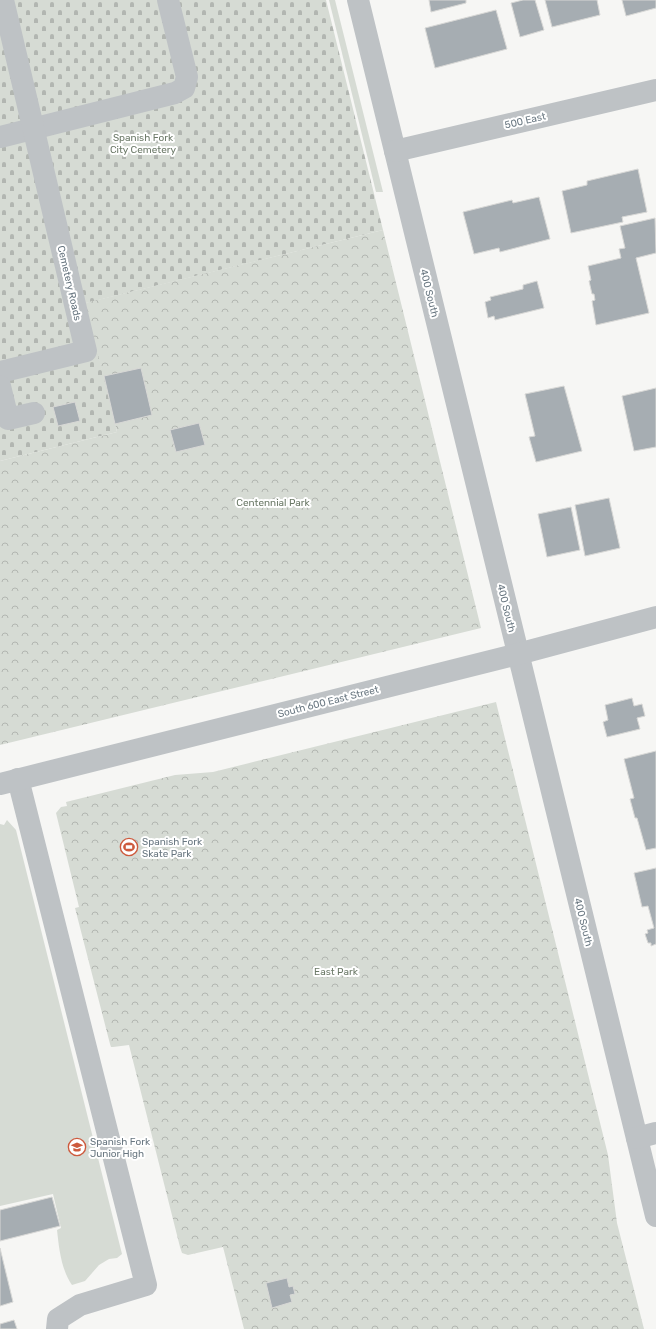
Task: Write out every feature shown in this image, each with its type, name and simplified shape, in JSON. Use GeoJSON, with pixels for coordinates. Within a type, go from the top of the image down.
{"type":"FeatureCollection","features":[{"type":"Feature","properties":{"kind":"street","name":"Cemetery Roads"},"geometry":{"type":"LineString","coordinates":[[0,372],[86,351],[2,0]]}},
{"type":"Feature","properties":{"kind":"street"},"geometry":{"type":"LineString","coordinates":[[0,137],[175,93],[184,88],[187,77],[168,0]]}},
{"type":"Feature","properties":{"kind":"street","name":"400 South"},"geometry":{"type":"LineString","coordinates":[[358,0],[518,654],[647,1136],[656,1216]]}},
{"type":"Feature","properties":{"kind":"street","name":"500 East"},"geometry":{"type":"LineString","coordinates":[[395,151],[656,90]]}},
{"type":"Feature","properties":{"kind":"street"},"geometry":{"type":"LineString","coordinates":[[0,386],[8,419],[34,413]]}},
{"type":"Feature","properties":{"kind":"street","name":"South 600 East Street"},"geometry":{"type":"LineString","coordinates":[[9,781],[518,654],[656,617]]}},
{"type":"Feature","properties":{"kind":"street"},"geometry":{"type":"LineString","coordinates":[[9,781],[146,1285],[80,1304],[58,1319],[57,1329]]}},
{"type":"Feature","properties":{"kind":"green space","name":"Spanish Fork City Cemetery"},"geometry":{"type":"Polygon","coordinates":[[[0,0],[326,0],[383,230],[86,303],[117,432],[0,461],[0,0]]]}},
{"type":"Feature","properties":{"kind":"green space"},"geometry":{"type":"Polygon","coordinates":[[[329,0],[335,0],[383,192],[376,192],[329,0]]]}},
{"type":"Feature","properties":{"kind":"green space","name":"Centennial Park"},"geometry":{"type":"Polygon","coordinates":[[[383,230],[481,628],[0,745],[0,461],[117,432],[85,303],[383,230]]]}},
{"type":"Feature","properties":{"kind":"green space","name":"East Park"},"geometry":{"type":"Polygon","coordinates":[[[496,702],[608,1155],[617,1223],[644,1329],[244,1329],[223,1247],[188,1255],[182,1253],[129,1045],[111,1047],[110,1044],[75,908],[79,907],[56,813],[61,807],[67,806],[66,802],[175,775],[213,772],[496,702]]]}},
{"type":"Feature","properties":{"kind":"green space"},"geometry":{"type":"Polygon","coordinates":[[[7,820],[16,830],[122,1254],[117,1258],[109,1259],[99,1265],[85,1281],[72,1285],[65,1272],[61,1258],[57,1230],[61,1228],[53,1194],[0,1206],[0,824],[4,825],[7,820]]]}},
{"type":"Feature","properties":{"kind":"building"},"geometry":{"type":"Polygon","coordinates":[[[429,0],[466,0],[466,3],[431,12],[429,0]]]}},
{"type":"Feature","properties":{"kind":"building"},"geometry":{"type":"Polygon","coordinates":[[[523,0],[535,0],[544,30],[520,37],[511,3],[523,0]]]}},
{"type":"Feature","properties":{"kind":"building"},"geometry":{"type":"Polygon","coordinates":[[[545,0],[597,0],[600,15],[552,27],[545,0]]]}},
{"type":"Feature","properties":{"kind":"building"},"geometry":{"type":"Polygon","coordinates":[[[622,0],[656,0],[656,8],[626,16],[622,0]]]}},
{"type":"Feature","properties":{"kind":"building"},"geometry":{"type":"Polygon","coordinates":[[[496,10],[507,49],[435,68],[425,28],[496,10]]]}},
{"type":"Feature","properties":{"kind":"building"},"geometry":{"type":"Polygon","coordinates":[[[638,169],[647,212],[622,217],[623,222],[571,233],[562,191],[587,185],[587,181],[638,169]]]}},
{"type":"Feature","properties":{"kind":"building"},"geometry":{"type":"Polygon","coordinates":[[[539,197],[550,239],[500,252],[499,248],[474,254],[463,212],[512,200],[513,203],[539,197]]]}},
{"type":"Feature","properties":{"kind":"building"},"geometry":{"type":"Polygon","coordinates":[[[655,218],[656,253],[636,258],[649,313],[596,325],[592,301],[595,300],[589,281],[591,280],[588,266],[621,258],[619,249],[625,248],[620,226],[655,218]]]}},
{"type":"Feature","properties":{"kind":"building"},"geometry":{"type":"Polygon","coordinates":[[[537,281],[544,308],[495,320],[494,316],[488,318],[485,302],[491,300],[490,297],[523,289],[523,285],[537,281]]]}},
{"type":"Feature","properties":{"kind":"building"},"geometry":{"type":"Polygon","coordinates":[[[141,368],[152,415],[115,424],[104,376],[141,368]]]}},
{"type":"Feature","properties":{"kind":"building"},"geometry":{"type":"Polygon","coordinates":[[[564,386],[582,451],[536,462],[529,437],[535,436],[525,394],[564,386]]]}},
{"type":"Feature","properties":{"kind":"building"},"geometry":{"type":"Polygon","coordinates":[[[656,388],[656,447],[634,451],[622,396],[656,388]]]}},
{"type":"Feature","properties":{"kind":"building"},"geometry":{"type":"Polygon","coordinates":[[[75,402],[80,421],[58,426],[53,407],[75,402]]]}},
{"type":"Feature","properties":{"kind":"building"},"geometry":{"type":"Polygon","coordinates":[[[199,423],[205,445],[176,452],[170,430],[199,423]]]}},
{"type":"Feature","properties":{"kind":"building"},"geometry":{"type":"Polygon","coordinates":[[[609,498],[620,548],[585,556],[575,505],[609,498]]]}},
{"type":"Feature","properties":{"kind":"building"},"geometry":{"type":"Polygon","coordinates":[[[571,507],[580,550],[547,557],[538,514],[571,507]]]}},
{"type":"Feature","properties":{"kind":"building"},"geometry":{"type":"Polygon","coordinates":[[[632,698],[634,706],[642,704],[645,716],[637,718],[640,729],[607,737],[603,722],[608,720],[605,705],[632,698]]]}},
{"type":"Feature","properties":{"kind":"building"},"geometry":{"type":"Polygon","coordinates":[[[656,751],[656,848],[646,850],[630,799],[634,798],[624,759],[656,751]]]}},
{"type":"Feature","properties":{"kind":"building"},"geometry":{"type":"Polygon","coordinates":[[[656,868],[656,944],[651,946],[651,943],[648,943],[645,934],[648,933],[647,930],[654,928],[648,906],[642,907],[634,873],[656,868]]]}},
{"type":"Feature","properties":{"kind":"building"},"geometry":{"type":"Polygon","coordinates":[[[52,1197],[60,1226],[0,1241],[0,1210],[52,1197]]]}},
{"type":"Feature","properties":{"kind":"building"},"geometry":{"type":"Polygon","coordinates":[[[0,1248],[13,1302],[0,1306],[0,1248]]]}},
{"type":"Feature","properties":{"kind":"building"},"geometry":{"type":"Polygon","coordinates":[[[287,1278],[289,1287],[293,1286],[295,1294],[290,1295],[292,1302],[272,1308],[266,1283],[287,1278]]]}},
{"type":"Feature","properties":{"kind":"building"},"geometry":{"type":"Polygon","coordinates":[[[14,1320],[17,1329],[0,1329],[0,1324],[14,1320]]]}},
{"type":"Feature","properties":{"kind":"place","name":"Spanish Fork Skate Park"},"geometry":{"type":"Point","coordinates":[129,847]}},
{"type":"Feature","properties":{"kind":"place","name":"Spanish Fork Junior High"},"geometry":{"type":"Point","coordinates":[77,1147]}}]}
